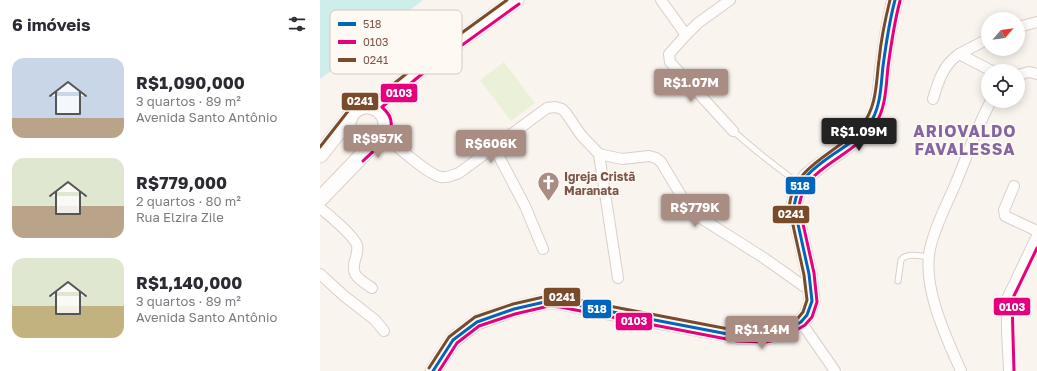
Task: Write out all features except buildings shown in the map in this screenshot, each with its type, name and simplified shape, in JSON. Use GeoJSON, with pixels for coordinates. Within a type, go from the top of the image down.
{"type":"FeatureCollection","features":[{"type":"Feature","properties":{"kind":"street"},"geometry":{"type":"LineString","coordinates":[[462,39],[516,0]]}},
{"type":"Feature","properties":{"kind":"street"},"geometry":{"type":"LineString","coordinates":[[661,0],[686,35]]}},
{"type":"Feature","properties":{"kind":"street"},"geometry":{"type":"LineString","coordinates":[[730,0],[698,23],[669,54],[669,60],[733,131]]}},
{"type":"Feature","properties":{"kind":"street"},"geometry":{"type":"LineString","coordinates":[[433,371],[453,340],[477,322],[514,309],[549,301],[561,302],[738,336],[773,336],[786,331],[801,322],[811,308],[812,292],[794,206],[796,195],[800,185],[811,172],[861,133],[874,116],[879,102],[885,51],[891,14],[895,0]]}},
{"type":"Feature","properties":{"kind":"street"},"geometry":{"type":"LineString","coordinates":[[1025,25],[1037,22]]}},
{"type":"Feature","properties":{"kind":"street"},"geometry":{"type":"LineString","coordinates":[[933,99],[943,70],[952,59],[958,54],[981,43]]}},
{"type":"Feature","properties":{"kind":"street"},"geometry":{"type":"LineString","coordinates":[[958,54],[981,66]]}},
{"type":"Feature","properties":{"kind":"street"},"geometry":{"type":"LineString","coordinates":[[1025,73],[1029,72],[1037,74]]}},
{"type":"Feature","properties":{"kind":"street"},"geometry":{"type":"LineString","coordinates":[[373,107],[414,74]]}},
{"type":"Feature","properties":{"kind":"street"},"geometry":{"type":"LineString","coordinates":[[320,154],[353,112],[360,108],[365,106],[373,107],[380,112],[385,119],[386,127],[380,138],[320,199]]}},
{"type":"Feature","properties":{"kind":"street"},"geometry":{"type":"LineString","coordinates":[[380,138],[431,173],[441,177],[450,176],[459,173],[547,108],[555,106],[562,109],[581,135],[598,154],[618,278]]}},
{"type":"Feature","properties":{"kind":"street"},"geometry":{"type":"LineString","coordinates":[[961,371],[939,320],[930,283],[928,270],[929,257],[933,236],[940,218],[988,108]]}},
{"type":"Feature","properties":{"kind":"street"},"geometry":{"type":"LineString","coordinates":[[350,117],[349,129],[354,138],[365,143],[380,138]]}},
{"type":"Feature","properties":{"kind":"street"},"geometry":{"type":"LineString","coordinates":[[494,147],[525,206],[543,249]]}},
{"type":"Feature","properties":{"kind":"street"},"geometry":{"type":"LineString","coordinates":[[598,154],[622,159],[649,156],[656,158],[661,162],[688,207],[696,215],[764,258],[812,292]]}},
{"type":"Feature","properties":{"kind":"street"},"geometry":{"type":"LineString","coordinates":[[1014,186],[1004,210],[1005,216],[1037,231]]}},
{"type":"Feature","properties":{"kind":"street"},"geometry":{"type":"LineString","coordinates":[[320,208],[332,218],[357,245],[358,251],[353,266],[354,273],[358,278],[372,288]]}},
{"type":"Feature","properties":{"kind":"street"},"geometry":{"type":"LineString","coordinates":[[1009,371],[1007,299],[1037,236]]}},
{"type":"Feature","properties":{"kind":"street"},"geometry":{"type":"LineString","coordinates":[[320,274],[375,320],[384,331]]}},
{"type":"Feature","properties":{"kind":"street"},"geometry":{"type":"LineString","coordinates":[[801,322],[835,371]]}},
{"type":"Feature","properties":{"kind":"lane"},"geometry":{"type":"LineString","coordinates":[[733,131],[791,180],[800,185]]}},
{"type":"Feature","properties":{"kind":"lane"},"geometry":{"type":"LineString","coordinates":[[898,281],[901,260],[903,258],[909,255],[929,257]]}},
{"type":"Feature","properties":{"kind":"green space"},"geometry":{"type":"Polygon","coordinates":[[[504,62],[535,103],[511,121],[480,80],[504,62]]]}},
{"type":"Feature","properties":{"kind":"water"},"geometry":{"type":"Polygon","coordinates":[[[320,0],[423,0],[410,10],[330,10],[330,72],[320,79],[320,0]]]}},
{"type":"Feature","properties":{"kind":"transit line","name":"0241"},"geometry":{"type":"LineString","coordinates":[[462,33],[507,0]]}},
{"type":"Feature","properties":{"kind":"transit line","name":"0241"},"geometry":{"type":"LineString","coordinates":[[429,368],[449,337],[475,317],[513,304],[548,296],[562,297],[739,331],[765,332],[778,329],[798,318],[803,312],[807,300],[804,275],[789,207],[793,192],[799,180],[808,169],[852,135],[867,118],[871,110],[875,94],[882,38],[890,0]]}},
{"type":"Feature","properties":{"kind":"transit line","name":"518"},"geometry":{"type":"LineString","coordinates":[[433,371],[453,340],[477,322],[514,309],[549,301],[561,302],[738,336],[765,337],[780,334],[801,322],[807,315],[812,301],[809,274],[794,206],[799,188],[805,178],[813,170],[849,144],[872,120],[879,101],[883,66],[895,0]]}},
{"type":"Feature","properties":{"kind":"transit line","name":"0103"},"geometry":{"type":"LineString","coordinates":[[439,371],[457,343],[479,326],[515,314],[549,306],[737,341],[765,342],[782,339],[805,325],[812,317],[817,302],[814,273],[799,206],[801,196],[809,181],[817,173],[853,147],[876,123],[882,110],[885,96],[888,67],[900,1]]}},
{"type":"Feature","properties":{"kind":"transit line","name":"0103"},"geometry":{"type":"LineString","coordinates":[[462,45],[519,4]]}},
{"type":"Feature","properties":{"kind":"transit line","name":"0241"},"geometry":{"type":"LineString","coordinates":[[320,147],[352,106],[361,101],[371,102],[406,74]]}},
{"type":"Feature","properties":{"kind":"transit line","name":"0103"},"geometry":{"type":"LineString","coordinates":[[363,161],[382,143],[390,129],[391,122],[389,115],[382,107],[422,74]]}},
{"type":"Feature","properties":{"kind":"transit line","name":"0103"},"geometry":{"type":"LineString","coordinates":[[1014,371],[1012,300],[1037,248]]}},
{"type":"Feature","properties":{"kind":"place","name":"Igreja Cristã Maranata"},"geometry":{"type":"Point","coordinates":[548,202]}},
{"type":"Feature","properties":{"kind":"district","name":"ARIOVALDO FAVALESSA"},"geometry":{"type":"Point","coordinates":[965,140]}}]}
